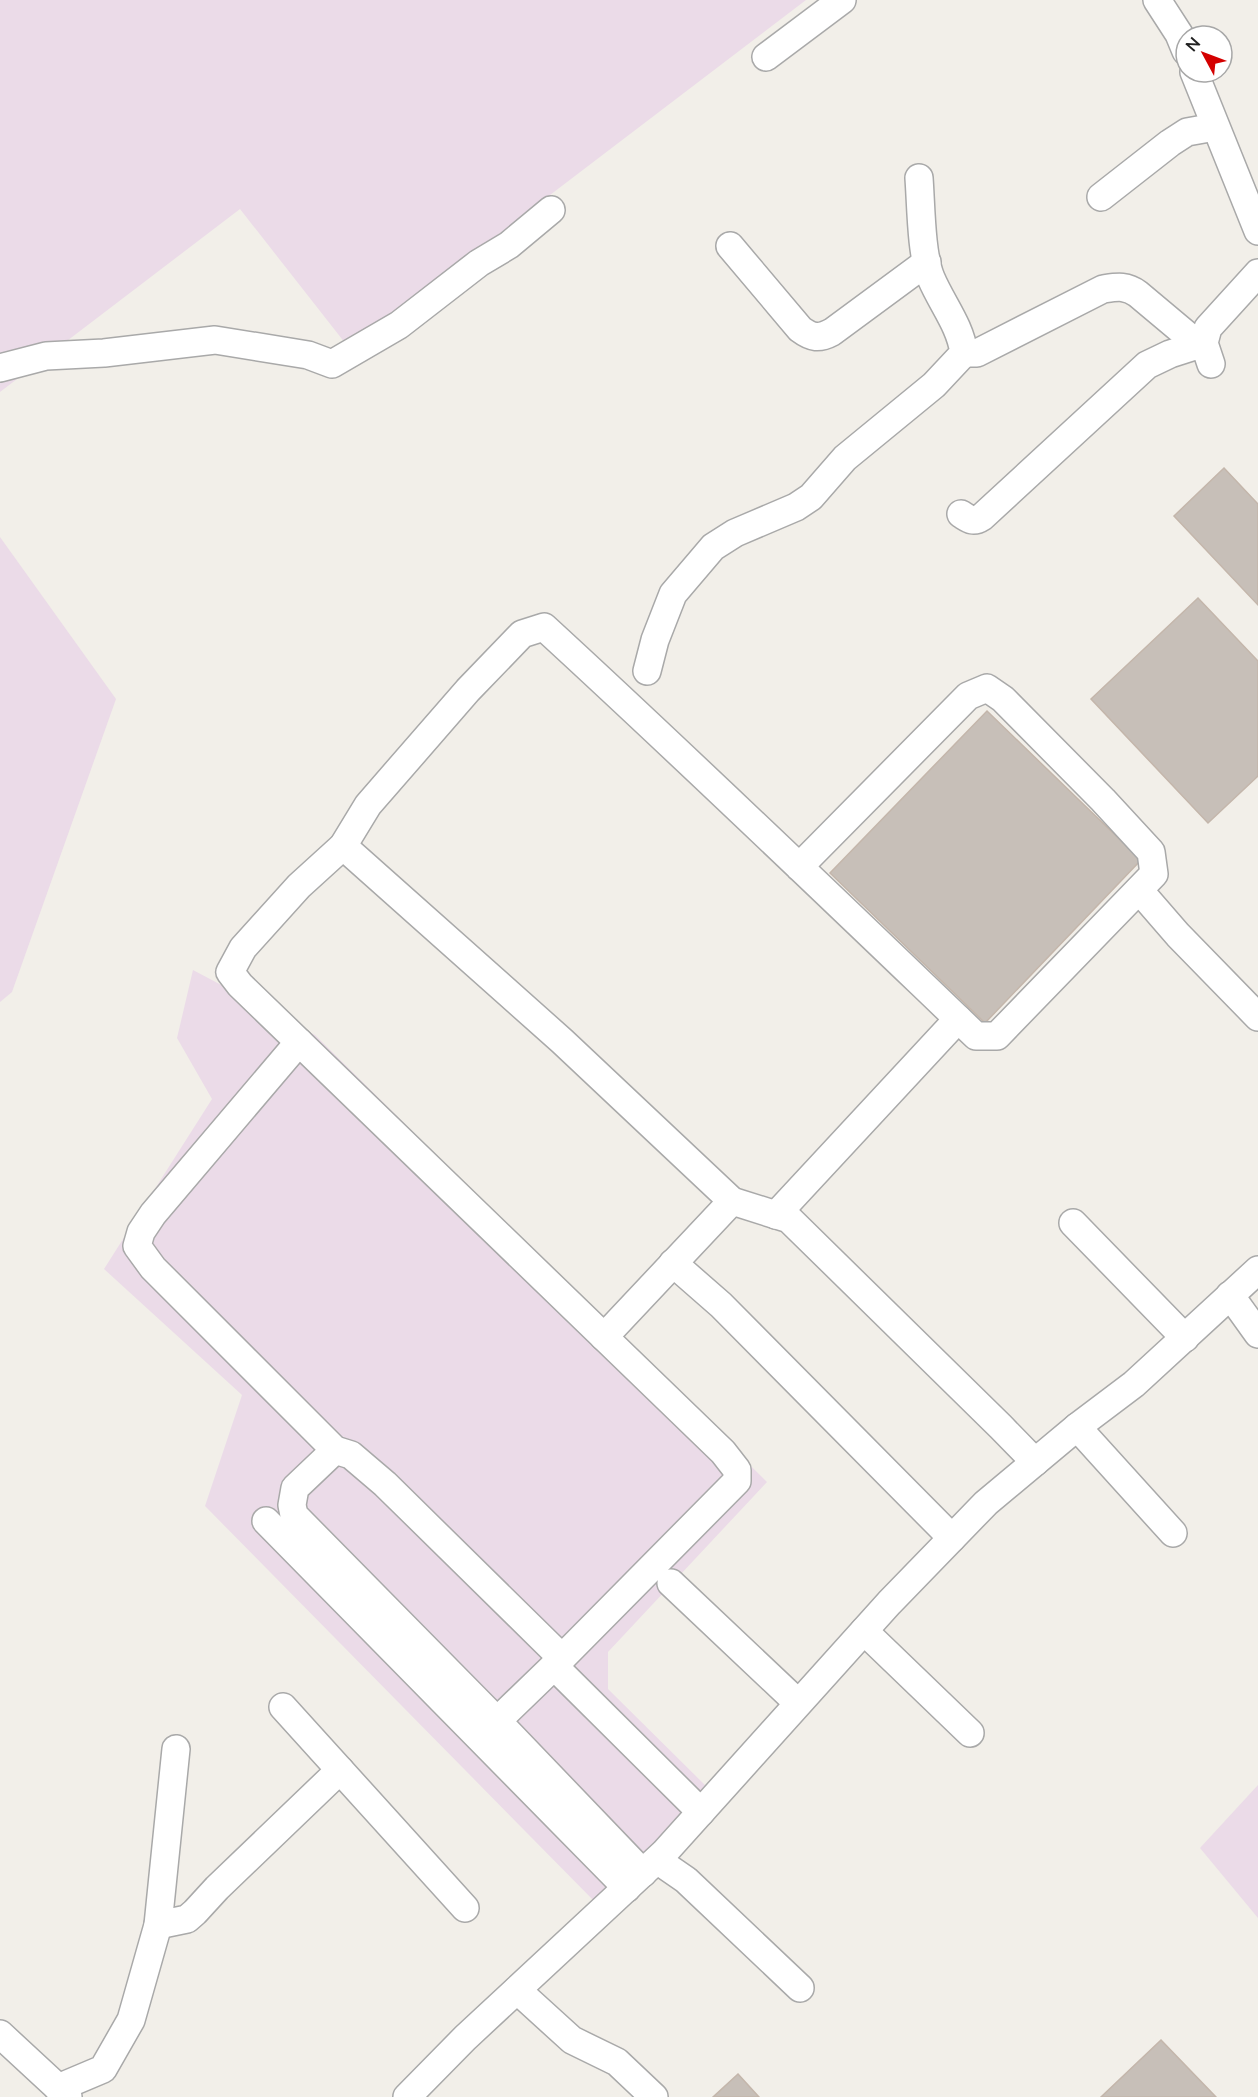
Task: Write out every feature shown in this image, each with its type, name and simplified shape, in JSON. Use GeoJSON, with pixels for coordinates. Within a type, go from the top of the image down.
{"type":"FeatureCollection","features":[{"type":"Feature","properties":{"kind":"street"},"geometry":{"type":"LineString","coordinates":[[766,57],[842,0]]}},
{"type":"Feature","properties":{"kind":"street"},"geometry":{"type":"LineString","coordinates":[[1157,0],[1174,26]]}},
{"type":"Feature","properties":{"kind":"street"},"geometry":{"type":"LineString","coordinates":[[1199,84],[1258,231]]}},
{"type":"Feature","properties":{"kind":"street"},"geometry":{"type":"LineString","coordinates":[[1101,197],[1187,132],[1215,127]]}},
{"type":"Feature","properties":{"kind":"street"},"geometry":{"type":"LineString","coordinates":[[920,177],[930,276],[957,327],[964,353]]}},
{"type":"Feature","properties":{"kind":"street"},"geometry":{"type":"LineString","coordinates":[[0,368],[46,356],[104,353],[215,340],[308,355],[332,364],[399,325],[551,210]]}},
{"type":"Feature","properties":{"kind":"street"},"geometry":{"type":"LineString","coordinates":[[730,246],[800,329],[815,337],[823,337],[832,332],[927,262]]}},
{"type":"Feature","properties":{"kind":"street"},"geometry":{"type":"LineString","coordinates":[[1205,354],[1204,343],[1208,328],[1258,273]]}},
{"type":"Feature","properties":{"kind":"street"},"geometry":{"type":"LineString","coordinates":[[647,671],[655,640],[673,594],[713,547],[735,533],[796,507],[812,497],[845,458],[934,385],[964,353],[977,353],[1103,289],[1118,286],[1128,287],[1138,294],[1205,354]]}},
{"type":"Feature","properties":{"kind":"street"},"geometry":{"type":"LineString","coordinates":[[961,514],[970,520],[977,521],[982,517],[1147,365],[1170,354],[1205,354]]}},
{"type":"Feature","properties":{"kind":"street"},"geometry":{"type":"LineString","coordinates":[[497,1721],[737,1481],[738,1470],[723,1452],[240,985],[230,972],[243,948],[300,886],[343,846],[368,805],[468,690],[522,634],[544,627],[672,745],[799,867],[976,1036],[997,1036],[1154,874],[1151,852],[1003,699],[987,688],[968,696],[799,867]]}},
{"type":"Feature","properties":{"kind":"street"},"geometry":{"type":"LineString","coordinates":[[343,846],[562,1041],[732,1201],[789,1220],[1035,1462]]}},
{"type":"Feature","properties":{"kind":"street"},"geometry":{"type":"LineString","coordinates":[[1139,890],[1178,935],[1258,1017]]}},
{"type":"Feature","properties":{"kind":"street"},"geometry":{"type":"LineString","coordinates":[[776,1215],[958,1019]]}},
{"type":"Feature","properties":{"kind":"street"},"geometry":{"type":"LineString","coordinates":[[299,1042],[153,1214],[141,1232],[137,1246],[153,1268],[335,1450],[351,1455],[385,1484],[701,1812]]}},
{"type":"Feature","properties":{"kind":"street"},"geometry":{"type":"LineString","coordinates":[[604,1337],[732,1201]]}},
{"type":"Feature","properties":{"kind":"street"},"geometry":{"type":"LineString","coordinates":[[1073,1223],[1185,1338]]}},
{"type":"Feature","properties":{"kind":"street"},"geometry":{"type":"LineString","coordinates":[[674,1263],[721,1305],[952,1538]]}},
{"type":"Feature","properties":{"kind":"street"},"geometry":{"type":"LineString","coordinates":[[407,2097],[642,1873],[701,1812],[864,1631],[986,1503],[1077,1427],[1134,1384],[1258,1270]]}},
{"type":"Feature","properties":{"kind":"street"},"geometry":{"type":"LineString","coordinates":[[1230,1295],[1258,1334]]}},
{"type":"Feature","properties":{"kind":"street"},"geometry":{"type":"LineString","coordinates":[[1077,1427],[1173,1533]]}},
{"type":"Feature","properties":{"kind":"street"},"geometry":{"type":"LineString","coordinates":[[335,1450],[295,1488],[292,1505],[294,1515],[497,1721],[642,1873]]}},
{"type":"Feature","properties":{"kind":"street"},"geometry":{"type":"LineString","coordinates":[[266,1521],[642,1873],[686,1880],[800,1988]]}},
{"type":"Feature","properties":{"kind":"street"},"geometry":{"type":"LineString","coordinates":[[670,1583],[798,1704]]}},
{"type":"Feature","properties":{"kind":"street"},"geometry":{"type":"LineString","coordinates":[[864,1631],[970,1733]]}},
{"type":"Feature","properties":{"kind":"street"},"geometry":{"type":"LineString","coordinates":[[283,1707],[465,1908]]}},
{"type":"Feature","properties":{"kind":"street"},"geometry":{"type":"LineString","coordinates":[[0,2034],[63,2093],[103,2069],[131,2020],[158,1925],[176,1749]]}},
{"type":"Feature","properties":{"kind":"street"},"geometry":{"type":"LineString","coordinates":[[158,1925],[187,1919],[340,1770]]}},
{"type":"Feature","properties":{"kind":"street"},"geometry":{"type":"LineString","coordinates":[[517,1990],[572,2040],[617,2062],[654,2097]]}},
{"type":"Feature","properties":{"kind":"shaded area"},"geometry":{"type":"Polygon","coordinates":[[[0,0],[806,0],[349,348],[240,209],[0,392],[0,0]]]}},
{"type":"Feature","properties":{"kind":"shaded area"},"geometry":{"type":"Polygon","coordinates":[[[0,537],[116,699],[12,992],[0,1002],[0,537]]]}},
{"type":"Feature","properties":{"kind":"shaded area"},"geometry":{"type":"Polygon","coordinates":[[[193,970],[315,1035],[767,1482],[608,1652],[608,1689],[708,1788],[598,1905],[205,1506],[242,1395],[104,1269],[212,1099],[177,1038],[193,970]]]}},
{"type":"Feature","properties":{"kind":"shaded area"},"geometry":{"type":"Polygon","coordinates":[[[1258,1785],[1258,1918],[1200,1848],[1258,1785]]]}},
{"type":"Feature","properties":{"kind":"building"},"geometry":{"type":"Polygon","coordinates":[[[1224,468],[1258,504],[1258,605],[1174,516],[1224,468]]]}},
{"type":"Feature","properties":{"kind":"building"},"geometry":{"type":"Polygon","coordinates":[[[1198,598],[1258,661],[1258,776],[1208,823],[1091,699],[1198,598]]]}},
{"type":"Feature","properties":{"kind":"building"},"geometry":{"type":"Polygon","coordinates":[[[987,711],[1141,860],[985,1023],[830,873],[987,711]]]}},
{"type":"Feature","properties":{"kind":"building"},"geometry":{"type":"Polygon","coordinates":[[[1161,2040],[1216,2097],[1101,2097],[1161,2040]]]}},
{"type":"Feature","properties":{"kind":"building"},"geometry":{"type":"Polygon","coordinates":[[[738,2074],[759,2097],[713,2097],[738,2074]]]}}]}
